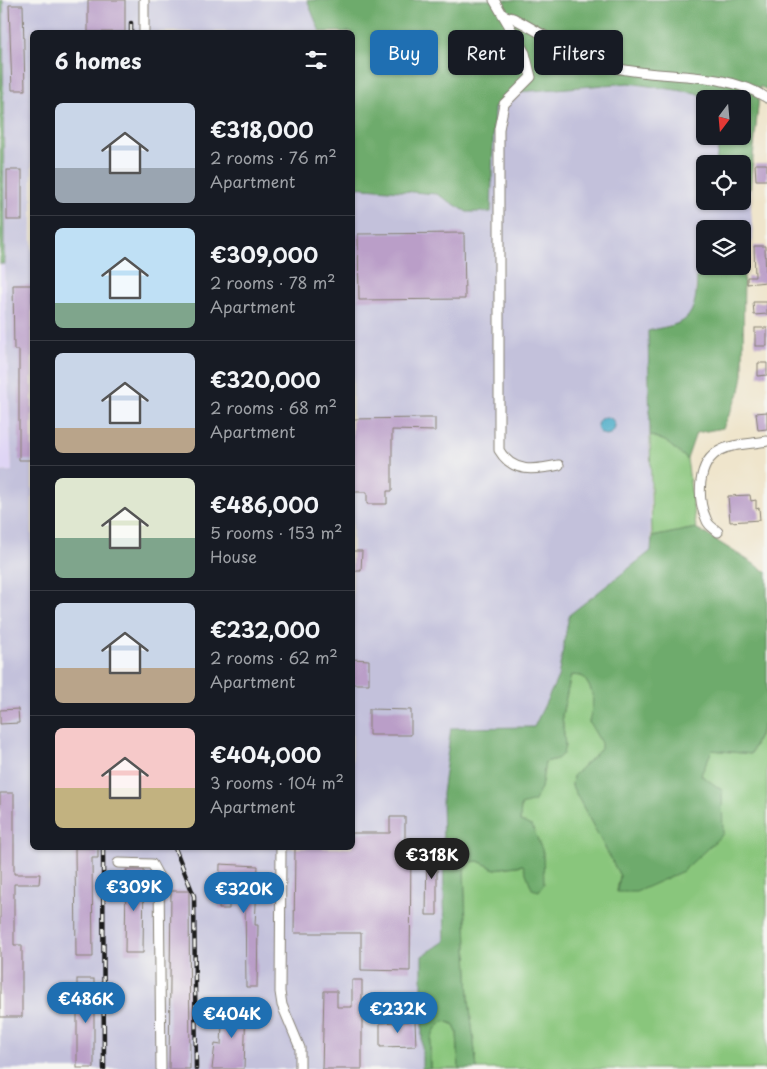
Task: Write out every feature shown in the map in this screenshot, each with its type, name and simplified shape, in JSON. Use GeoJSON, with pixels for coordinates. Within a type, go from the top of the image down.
{"type":"FeatureCollection","features":[{"type":"Feature","properties":{"kind":"street"},"geometry":{"type":"LineString","coordinates":[[144,0],[144,30]]}},
{"type":"Feature","properties":{"kind":"street"},"geometry":{"type":"LineString","coordinates":[[494,0],[525,53],[531,77],[504,104],[499,130],[500,450],[505,460],[516,466],[543,468],[559,464]]}},
{"type":"Feature","properties":{"kind":"street"},"geometry":{"type":"LineString","coordinates":[[503,15],[513,18],[584,57],[605,65],[629,71],[732,83],[767,98]]}},
{"type":"Feature","properties":{"kind":"street"},"geometry":{"type":"LineString","coordinates":[[718,532],[708,523],[702,506],[700,490],[706,469],[720,450],[767,441]]}},
{"type":"Feature","properties":{"kind":"street"},"geometry":{"type":"LineString","coordinates":[[281,850],[280,992],[282,1005],[300,1048],[300,1069]]}},
{"type":"Feature","properties":{"kind":"street"},"geometry":{"type":"LineString","coordinates":[[118,863],[152,864],[159,877],[161,1069]]}},
{"type":"Feature","properties":{"kind":"shaded area"},"geometry":{"type":"Polygon","coordinates":[[[3,0],[307,0],[319,30],[30,30],[30,850],[355,850],[355,187],[437,194],[467,212],[491,212],[494,108],[507,92],[629,83],[696,93],[696,145],[719,145],[719,155],[696,155],[696,210],[751,210],[751,206],[753,240],[751,244],[751,220],[696,220],[695,303],[691,315],[680,323],[648,331],[651,551],[569,615],[558,677],[534,727],[442,794],[445,942],[422,1028],[422,1069],[0,1069],[0,472],[12,471],[4,264],[3,0]]]}},
{"type":"Feature","properties":{"kind":"shaded area"},"geometry":{"type":"Polygon","coordinates":[[[0,264],[4,264],[12,471],[0,472],[0,264]]]}},
{"type":"Feature","properties":{"kind":"green space"},"geometry":{"type":"Polygon","coordinates":[[[0,0],[3,0],[4,264],[0,264],[0,0]]]}},
{"type":"Feature","properties":{"kind":"green space"},"geometry":{"type":"Polygon","coordinates":[[[307,0],[767,0],[767,91],[760,86],[751,179],[751,155],[717,155],[719,145],[751,145],[751,90],[696,90],[696,93],[629,83],[506,93],[494,108],[491,212],[467,212],[437,194],[355,187],[355,30],[319,30],[307,0]]]}},
{"type":"Feature","properties":{"kind":"green space"},"geometry":{"type":"Polygon","coordinates":[[[697,275],[744,275],[743,375],[740,391],[723,428],[696,433],[687,459],[665,441],[650,435],[648,331],[672,326],[686,318],[694,304],[697,275]]]}},
{"type":"Feature","properties":{"kind":"green space"},"geometry":{"type":"Polygon","coordinates":[[[650,435],[665,441],[687,459],[696,528],[652,537],[650,435]]]}},
{"type":"Feature","properties":{"kind":"green space"},"geometry":{"type":"Polygon","coordinates":[[[696,528],[767,572],[767,717],[751,754],[712,750],[701,775],[722,790],[723,834],[683,871],[636,892],[617,892],[620,876],[572,786],[573,776],[601,749],[601,743],[589,722],[593,703],[590,687],[582,676],[571,675],[562,715],[565,746],[563,754],[557,759],[545,762],[541,788],[535,801],[521,805],[520,821],[532,826],[543,852],[544,884],[539,891],[532,889],[523,865],[495,869],[478,861],[469,862],[464,870],[469,1000],[477,1069],[459,1069],[457,1032],[453,1024],[445,1021],[439,1025],[432,1035],[430,1069],[422,1069],[422,956],[445,941],[442,794],[451,728],[534,727],[558,677],[569,615],[651,551],[652,537],[696,528]]]}},
{"type":"Feature","properties":{"kind":"green space"},"geometry":{"type":"Polygon","coordinates":[[[571,675],[582,676],[590,687],[593,703],[589,722],[602,743],[601,749],[573,776],[572,786],[620,876],[617,891],[700,776],[712,750],[751,754],[767,717],[767,1069],[477,1069],[469,1000],[464,870],[469,862],[478,861],[495,869],[524,865],[520,821],[521,805],[541,788],[545,762],[557,759],[565,746],[562,715],[571,675]]]}},
{"type":"Feature","properties":{"kind":"green space"},"geometry":{"type":"Polygon","coordinates":[[[445,1021],[453,1024],[457,1032],[459,1069],[430,1069],[432,1036],[439,1025],[445,1021]]]}},
{"type":"Feature","properties":{"kind":"water"},"geometry":{"type":"Polygon","coordinates":[[[606,417],[614,422],[615,426],[610,434],[606,435],[598,430],[597,426],[602,418],[606,417]]]}},
{"type":"Feature","properties":{"kind":"building"},"geometry":{"type":"Polygon","coordinates":[[[88,0],[125,0],[125,30],[88,30],[88,0]]]}},
{"type":"Feature","properties":{"kind":"building"},"geometry":{"type":"Polygon","coordinates":[[[9,5],[23,5],[25,90],[12,90],[9,5]]]}},
{"type":"Feature","properties":{"kind":"building"},"geometry":{"type":"Polygon","coordinates":[[[755,164],[767,164],[767,180],[756,180],[755,164]]]}},
{"type":"Feature","properties":{"kind":"building"},"geometry":{"type":"Polygon","coordinates":[[[7,170],[22,170],[22,220],[7,220],[7,170]]]}},
{"type":"Feature","properties":{"kind":"building"},"geometry":{"type":"Polygon","coordinates":[[[464,233],[465,299],[359,300],[358,234],[464,233]]]}},
{"type":"Feature","properties":{"kind":"building"},"geometry":{"type":"Polygon","coordinates":[[[754,246],[765,246],[766,282],[747,284],[747,277],[755,277],[754,246]]]}},
{"type":"Feature","properties":{"kind":"building"},"geometry":{"type":"Polygon","coordinates":[[[13,285],[30,285],[30,460],[19,460],[19,350],[14,350],[13,285]]]}},
{"type":"Feature","properties":{"kind":"building"},"geometry":{"type":"Polygon","coordinates":[[[753,302],[767,302],[767,314],[754,315],[753,302]]]}},
{"type":"Feature","properties":{"kind":"building"},"geometry":{"type":"Polygon","coordinates":[[[755,328],[767,328],[767,346],[755,346],[755,328]]]}},
{"type":"Feature","properties":{"kind":"building"},"geometry":{"type":"Polygon","coordinates":[[[758,363],[767,363],[767,375],[758,376],[758,363]]]}},
{"type":"Feature","properties":{"kind":"building"},"geometry":{"type":"Polygon","coordinates":[[[767,412],[767,429],[758,430],[756,413],[767,412]]]}},
{"type":"Feature","properties":{"kind":"building"},"geometry":{"type":"Polygon","coordinates":[[[435,418],[435,431],[392,430],[392,491],[387,491],[387,504],[367,504],[367,492],[355,492],[355,419],[435,418]]]}},
{"type":"Feature","properties":{"kind":"building"},"geometry":{"type":"Polygon","coordinates":[[[750,495],[751,501],[756,500],[756,509],[759,508],[760,520],[730,522],[728,496],[750,495]]]}},
{"type":"Feature","properties":{"kind":"building"},"geometry":{"type":"Polygon","coordinates":[[[355,551],[362,551],[361,571],[355,571],[355,551]]]}},
{"type":"Feature","properties":{"kind":"building"},"geometry":{"type":"Polygon","coordinates":[[[355,659],[369,660],[369,684],[355,684],[355,659]]]}},
{"type":"Feature","properties":{"kind":"building"},"geometry":{"type":"Polygon","coordinates":[[[18,709],[19,723],[0,724],[0,710],[18,709]]]}},
{"type":"Feature","properties":{"kind":"building"},"geometry":{"type":"Polygon","coordinates":[[[369,709],[411,710],[411,735],[369,735],[369,709]]]}},
{"type":"Feature","properties":{"kind":"building"},"geometry":{"type":"Polygon","coordinates":[[[0,793],[14,793],[14,874],[40,874],[39,884],[14,884],[14,945],[22,945],[22,1017],[0,1017],[0,793]]]}},
{"type":"Feature","properties":{"kind":"building"},"geometry":{"type":"Polygon","coordinates":[[[390,817],[405,817],[405,843],[411,843],[410,971],[361,970],[361,933],[294,933],[295,850],[355,850],[355,833],[390,833],[390,817]]]}},
{"type":"Feature","properties":{"kind":"building"},"geometry":{"type":"Polygon","coordinates":[[[427,843],[437,843],[437,915],[426,915],[427,843]]]}},
{"type":"Feature","properties":{"kind":"building"},"geometry":{"type":"Polygon","coordinates":[[[75,850],[98,850],[98,858],[92,858],[93,957],[76,957],[75,850]]]}},
{"type":"Feature","properties":{"kind":"building"},"geometry":{"type":"Polygon","coordinates":[[[220,864],[258,866],[255,925],[258,925],[257,987],[246,987],[245,891],[249,891],[250,875],[229,874],[229,909],[219,909],[220,864]]]}},
{"type":"Feature","properties":{"kind":"building"},"geometry":{"type":"Polygon","coordinates":[[[126,870],[144,870],[143,953],[125,953],[126,870]]]}},
{"type":"Feature","properties":{"kind":"building"},"geometry":{"type":"Polygon","coordinates":[[[171,891],[189,891],[190,1069],[169,1069],[171,891]]]}},
{"type":"Feature","properties":{"kind":"building"},"geometry":{"type":"Polygon","coordinates":[[[77,979],[94,979],[94,1068],[77,1068],[77,979]]]}},
{"type":"Feature","properties":{"kind":"building"},"geometry":{"type":"Polygon","coordinates":[[[352,980],[362,980],[362,1069],[322,1069],[324,991],[337,991],[337,1007],[352,1007],[352,980]]]}},
{"type":"Feature","properties":{"kind":"building"},"geometry":{"type":"Polygon","coordinates":[[[223,1003],[246,1004],[244,1069],[212,1069],[215,1044],[221,1045],[223,1003]]]}},
{"type":"Feature","properties":{"kind":"building"},"geometry":{"type":"Polygon","coordinates":[[[415,1021],[416,1046],[380,1047],[380,1023],[415,1021]]]}},
{"type":"Feature","properties":{"kind":"railway"},"geometry":{"type":"LineString","coordinates":[[131,23],[131,30]]}},
{"type":"Feature","properties":{"kind":"railway"},"geometry":{"type":"LineString","coordinates":[[103,850],[104,1069]]}},
{"type":"Feature","properties":{"kind":"railway"},"geometry":{"type":"LineString","coordinates":[[176,850],[194,896],[196,1069]]}}]}
